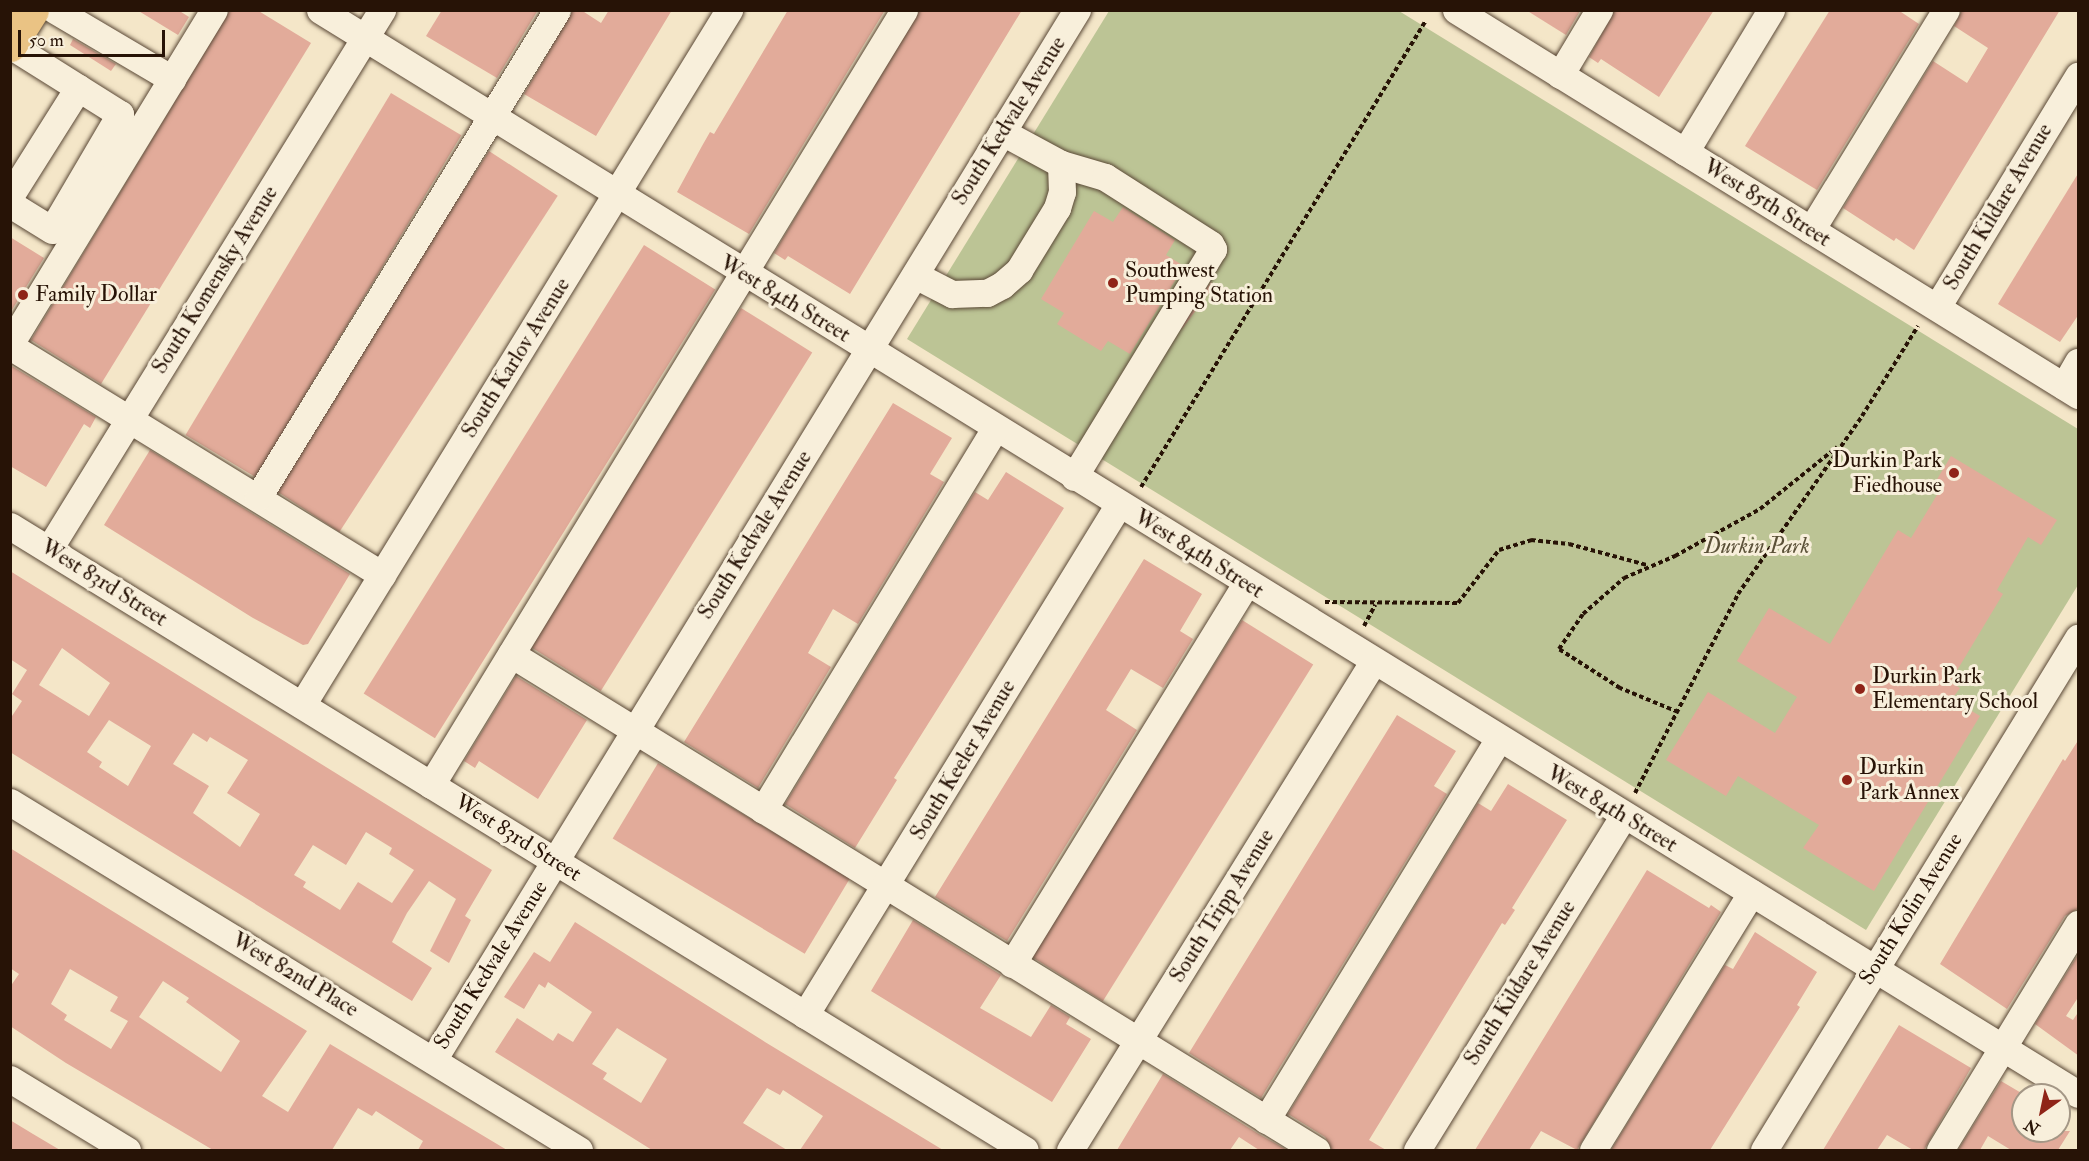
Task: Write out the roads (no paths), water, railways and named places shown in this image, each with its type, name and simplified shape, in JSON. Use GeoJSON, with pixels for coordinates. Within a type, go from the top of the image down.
{"type":"FeatureCollection","features":[{"type":"Feature","properties":{"kind":"main road"},"geometry":{"type":"LineString","coordinates":[[10,45],[32,10]]}},
{"type":"Feature","properties":{"kind":"street"},"geometry":{"type":"LineString","coordinates":[[55,10],[172,79]]}},
{"type":"Feature","properties":{"kind":"street"},"geometry":{"type":"LineString","coordinates":[[214,10],[10,345],[382,575]]}},
{"type":"Feature","properties":{"kind":"street","name":"West 84th Street"},"geometry":{"type":"LineString","coordinates":[[320,10],[1499,739],[1629,804],[1751,893],[2079,1094]]}},
{"type":"Feature","properties":{"kind":"street","name":"South Komensky Avenue"},"geometry":{"type":"LineString","coordinates":[[49,549],[382,10]]}},
{"type":"Feature","properties":{"kind":"street"},"geometry":{"type":"LineString","coordinates":[[258,497],[557,10]]}},
{"type":"Feature","properties":{"kind":"street","name":"South Karlov Avenue"},"geometry":{"type":"LineString","coordinates":[[302,705],[729,10]]}},
{"type":"Feature","properties":{"kind":"street"},"geometry":{"type":"LineString","coordinates":[[431,785],[904,10]]}},
{"type":"Feature","properties":{"kind":"street","name":"South Kedvale Avenue"},"geometry":{"type":"LineString","coordinates":[[433,1060],[1077,10]]}},
{"type":"Feature","properties":{"kind":"street","name":"West 85th Street"},"geometry":{"type":"LineString","coordinates":[[1456,10],[2071,390]]}},
{"type":"Feature","properties":{"kind":"street"},"geometry":{"type":"LineString","coordinates":[[1560,75],[1599,10]]}},
{"type":"Feature","properties":{"kind":"street"},"geometry":{"type":"LineString","coordinates":[[1685,152],[1771,10]]}},
{"type":"Feature","properties":{"kind":"street"},"geometry":{"type":"LineString","coordinates":[[1811,230],[1946,10]]}},
{"type":"Feature","properties":{"kind":"street"},"geometry":{"type":"LineString","coordinates":[[10,45],[120,114],[52,230],[10,204]]}},
{"type":"Feature","properties":{"kind":"street","name":"South Kildare Avenue"},"geometry":{"type":"LineString","coordinates":[[1937,307],[2079,76]]}},
{"type":"Feature","properties":{"kind":"street"},"geometry":{"type":"LineString","coordinates":[[10,196],[78,88]]}},
{"type":"Feature","properties":{"kind":"street"},"geometry":{"type":"LineString","coordinates":[[1002,132],[1061,164],[1105,177],[1210,244],[1213,249],[1074,477]]}},
{"type":"Feature","properties":{"kind":"street"},"geometry":{"type":"LineString","coordinates":[[915,275],[952,294],[987,293],[1002,285],[1019,270],[1057,208],[1062,192],[1061,164]]}},
{"type":"Feature","properties":{"kind":"street"},"geometry":{"type":"LineString","coordinates":[[2071,390],[2079,362]]}},
{"type":"Feature","properties":{"kind":"street"},"geometry":{"type":"LineString","coordinates":[[763,810],[995,428]]}},
{"type":"Feature","properties":{"kind":"street","name":"South Keeler Avenue"},"geometry":{"type":"LineString","coordinates":[[805,1015],[1119,504]]}},
{"type":"Feature","properties":{"kind":"street","name":"West 83rd Street"},"geometry":{"type":"LineString","coordinates":[[10,526],[1025,1150]]}},
{"type":"Feature","properties":{"kind":"street"},"geometry":{"type":"LineString","coordinates":[[1012,964],[1246,583]]}},
{"type":"Feature","properties":{"kind":"street","name":"South Kolin Avenue"},"geometry":{"type":"LineString","coordinates":[[1764,1150],[2079,638]]}},
{"type":"Feature","properties":{"kind":"street"},"geometry":{"type":"LineString","coordinates":[[511,654],[885,887],[1316,1150]]}},
{"type":"Feature","properties":{"kind":"street","name":"South Tripp Avenue"},"geometry":{"type":"LineString","coordinates":[[1070,1150],[1373,662]]}},
{"type":"Feature","properties":{"kind":"street"},"geometry":{"type":"LineString","coordinates":[[1266,1120],[1499,739]]}},
{"type":"Feature","properties":{"kind":"street","name":"West 82nd Place"},"geometry":{"type":"LineString","coordinates":[[10,802],[579,1150]]}},
{"type":"Feature","properties":{"kind":"street","name":"South Kildare Avenue"},"geometry":{"type":"LineString","coordinates":[[1417,1150],[1629,804]]}},
{"type":"Feature","properties":{"kind":"street"},"geometry":{"type":"LineString","coordinates":[[1593,1150],[1751,893]]}},
{"type":"Feature","properties":{"kind":"street"},"geometry":{"type":"LineString","coordinates":[[1940,1150],[2079,924]]}},
{"type":"Feature","properties":{"kind":"street"},"geometry":{"type":"LineString","coordinates":[[10,1079],[127,1150]]}},
{"type":"Feature","properties":{"kind":"place","name":"Southwest Pumping Station"},"geometry":{"type":"Point","coordinates":[1113,283]}},
{"type":"Feature","properties":{"kind":"place","name":"Family Dollar"},"geometry":{"type":"Point","coordinates":[23,295]}},
{"type":"Feature","properties":{"kind":"place","name":"Durkin Park Fiedhouse"},"geometry":{"type":"Point","coordinates":[1954,473]}},
{"type":"Feature","properties":{"kind":"place","name":"Durkin Park Elementary School"},"geometry":{"type":"Point","coordinates":[1860,689]}},
{"type":"Feature","properties":{"kind":"place","name":"Durkin Park Annex"},"geometry":{"type":"Point","coordinates":[1847,780]}},
{"type":"Feature","properties":{"kind":"park label","name":"Durkin Park"},"geometry":{"type":"Point","coordinates":[1757,547]}}]}
